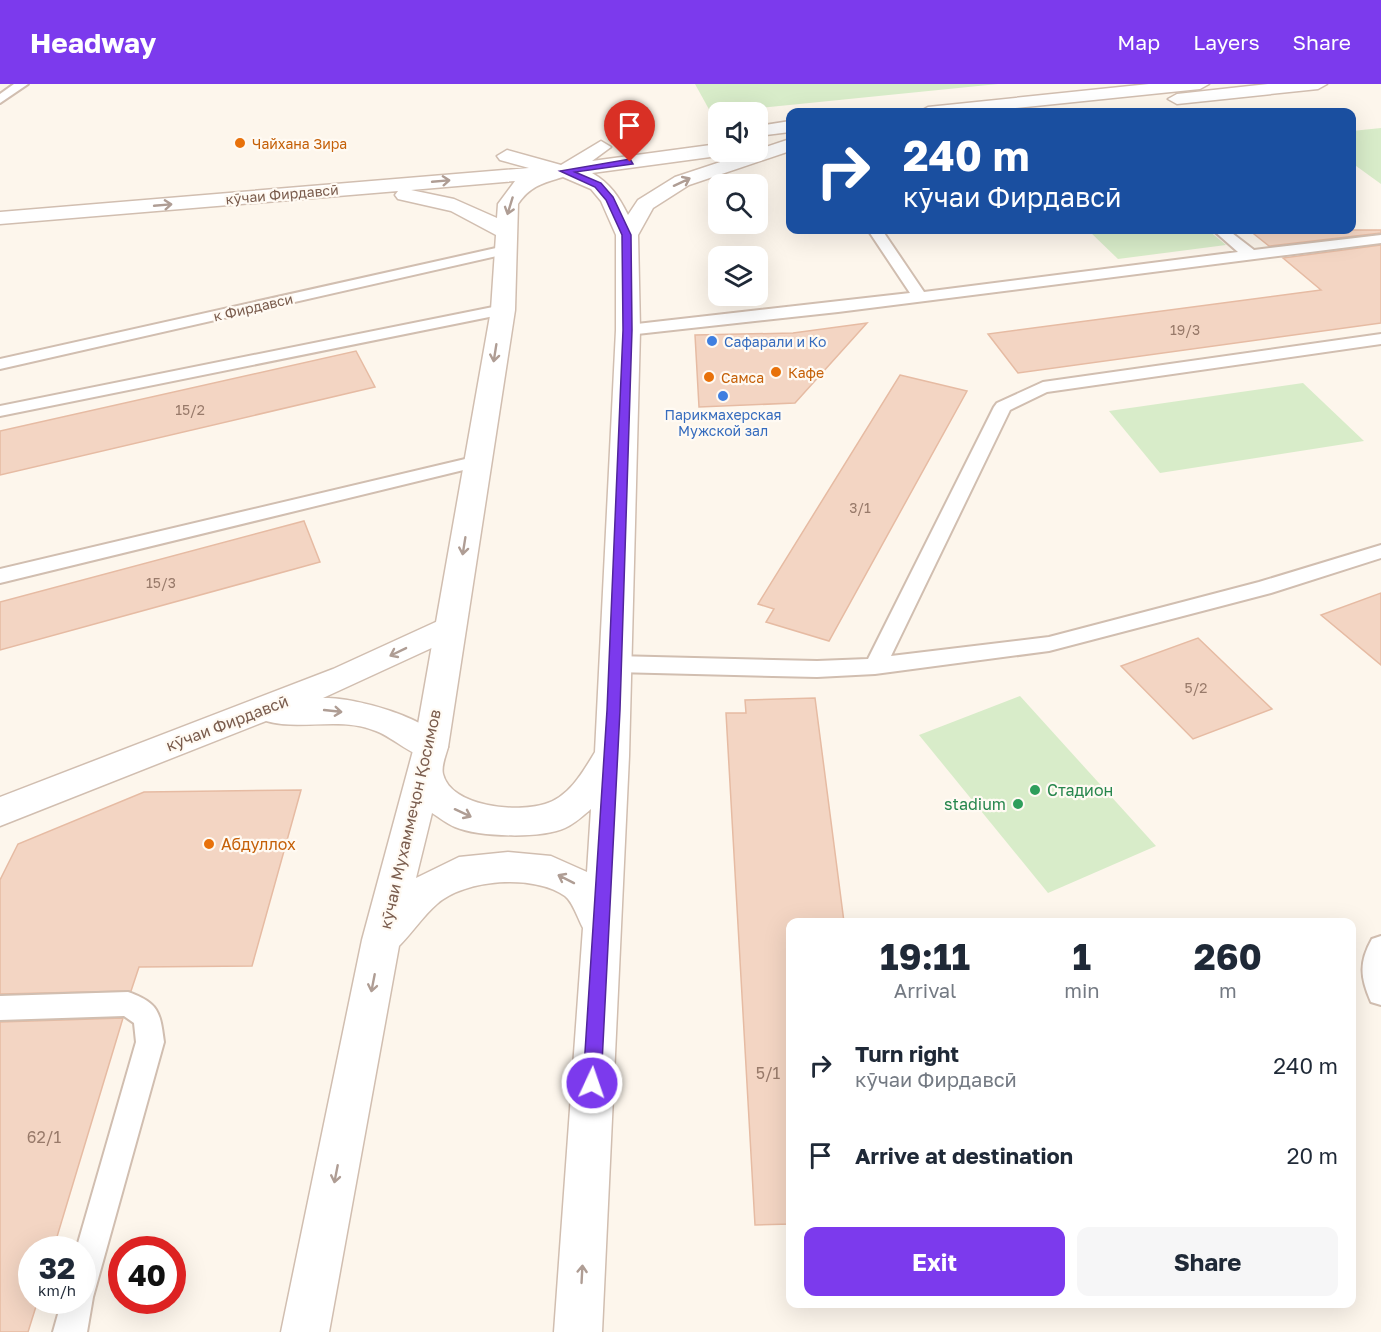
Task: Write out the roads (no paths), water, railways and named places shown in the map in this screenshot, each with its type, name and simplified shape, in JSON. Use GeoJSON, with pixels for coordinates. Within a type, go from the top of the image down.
{"type":"FeatureCollection","features":[{"type":"Feature","properties":{"kind":"street"},"geometry":{"type":"LineString","coordinates":[[967,108],[1200,84]]}},
{"type":"Feature","properties":{"kind":"street"},"geometry":{"type":"LineString","coordinates":[[1088,108],[1318,84]]}},
{"type":"Feature","properties":{"kind":"street"},"geometry":{"type":"LineString","coordinates":[[768,130],[786,128]]}},
{"type":"Feature","properties":{"kind":"street","name":"кӯчаи Фирдавсӣ"},"geometry":{"type":"LineString","coordinates":[[0,203],[95,197],[708,136]]}},
{"type":"Feature","properties":{"kind":"street"},"geometry":{"type":"LineString","coordinates":[[768,144],[786,142]]}},
{"type":"Feature","properties":{"kind":"street"},"geometry":{"type":"LineString","coordinates":[[627,235],[645,204],[682,181],[786,146]]}},
{"type":"Feature","properties":{"kind":"street"},"geometry":{"type":"LineString","coordinates":[[564,171],[601,147]]}},
{"type":"Feature","properties":{"kind":"street","name":"кӯчаи Фирдавсӣ"},"geometry":{"type":"LineString","coordinates":[[0,218],[564,171],[708,151]]}},
{"type":"Feature","properties":{"kind":"street","name":"кӯчаи Фирдавсӣ"},"geometry":{"type":"LineString","coordinates":[[507,156],[564,171]]}},
{"type":"Feature","properties":{"kind":"street"},"geometry":{"type":"LineString","coordinates":[[564,171],[584,177],[598,185],[610,199],[627,235],[627,330],[612,756],[600,924],[578,1332]]}},
{"type":"Feature","properties":{"kind":"street","name":"кӯчаи Мухаммеҷон Қосимов"},"geometry":{"type":"LineString","coordinates":[[305,1332],[381,939],[428,760],[502,310],[508,204],[519,187],[534,179],[564,171]]}},
{"type":"Feature","properties":{"kind":"street"},"geometry":{"type":"LineString","coordinates":[[355,188],[434,199],[468,209],[506,241]]}},
{"type":"Feature","properties":{"kind":"street","name":"кӯчаи Фирдавсӣ"},"geometry":{"type":"LineString","coordinates":[[0,812],[344,677],[451,626]]}},
{"type":"Feature","properties":{"kind":"street"},"geometry":{"type":"LineString","coordinates":[[254,712],[331,710],[384,720],[428,760],[435,797],[467,817],[514,821],[553,818],[588,794],[612,756]]}},
{"type":"Feature","properties":{"kind":"street"},"geometry":{"type":"LineString","coordinates":[[381,939],[424,892],[459,872],[508,867],[551,871],[580,886],[600,924]]}},
{"type":"Feature","properties":{"kind":"lane"},"geometry":{"type":"LineString","coordinates":[[0,99],[22,84]]}},
{"type":"Feature","properties":{"kind":"lane"},"geometry":{"type":"LineString","coordinates":[[878,234],[919,295]]}},
{"type":"Feature","properties":{"kind":"lane"},"geometry":{"type":"LineString","coordinates":[[1225,234],[1249,255]]}},
{"type":"Feature","properties":{"kind":"lane"},"geometry":{"type":"LineString","coordinates":[[627,330],[838,307],[1381,238]]}},
{"type":"Feature","properties":{"kind":"lane","name":"к Фирдавси"},"geometry":{"type":"LineString","coordinates":[[0,364],[506,241]]}},
{"type":"Feature","properties":{"kind":"lane"},"geometry":{"type":"LineString","coordinates":[[0,411],[502,310]]}},
{"type":"Feature","properties":{"kind":"lane"},"geometry":{"type":"LineString","coordinates":[[875,666],[1003,407],[1043,387],[1381,339]]}},
{"type":"Feature","properties":{"kind":"lane"},"geometry":{"type":"LineString","coordinates":[[0,576],[478,461]]}},
{"type":"Feature","properties":{"kind":"lane"},"geometry":{"type":"LineString","coordinates":[[615,664],[817,669],[875,666],[1049,644],[1264,588],[1381,551]]}},
{"type":"Feature","properties":{"kind":"lane"},"geometry":{"type":"LineString","coordinates":[[1381,947],[1374,960],[1381,993]]}},
{"type":"Feature","properties":{"kind":"lane"},"geometry":{"type":"LineString","coordinates":[[0,1008],[128,1004],[147,1016],[150,1042],[96,1236]]}},
{"type":"Feature","properties":{"kind":"lane"},"geometry":{"type":"LineString","coordinates":[[70,1332],[74,1314]]}},
{"type":"Feature","properties":{"kind":"place","name":"Чайхана Зира"},"geometry":{"type":"Point","coordinates":[240,143]}},
{"type":"Feature","properties":{"kind":"place","name":"Сафарали и Ко"},"geometry":{"type":"Point","coordinates":[712,341]}},
{"type":"Feature","properties":{"kind":"place","name":"Кафе"},"geometry":{"type":"Point","coordinates":[776,372]}},
{"type":"Feature","properties":{"kind":"place","name":"Самса"},"geometry":{"type":"Point","coordinates":[709,377]}},
{"type":"Feature","properties":{"kind":"place","name":"Парикмахерская Мужской зал"},"geometry":{"type":"Point","coordinates":[723,396]}},
{"type":"Feature","properties":{"kind":"place","name":"Стадион"},"geometry":{"type":"Point","coordinates":[1035,790]}},
{"type":"Feature","properties":{"kind":"place","name":"stadium"},"geometry":{"type":"Point","coordinates":[1018,804]}},
{"type":"Feature","properties":{"kind":"place","name":"Абдуллох"},"geometry":{"type":"Point","coordinates":[209,844]}}]}
